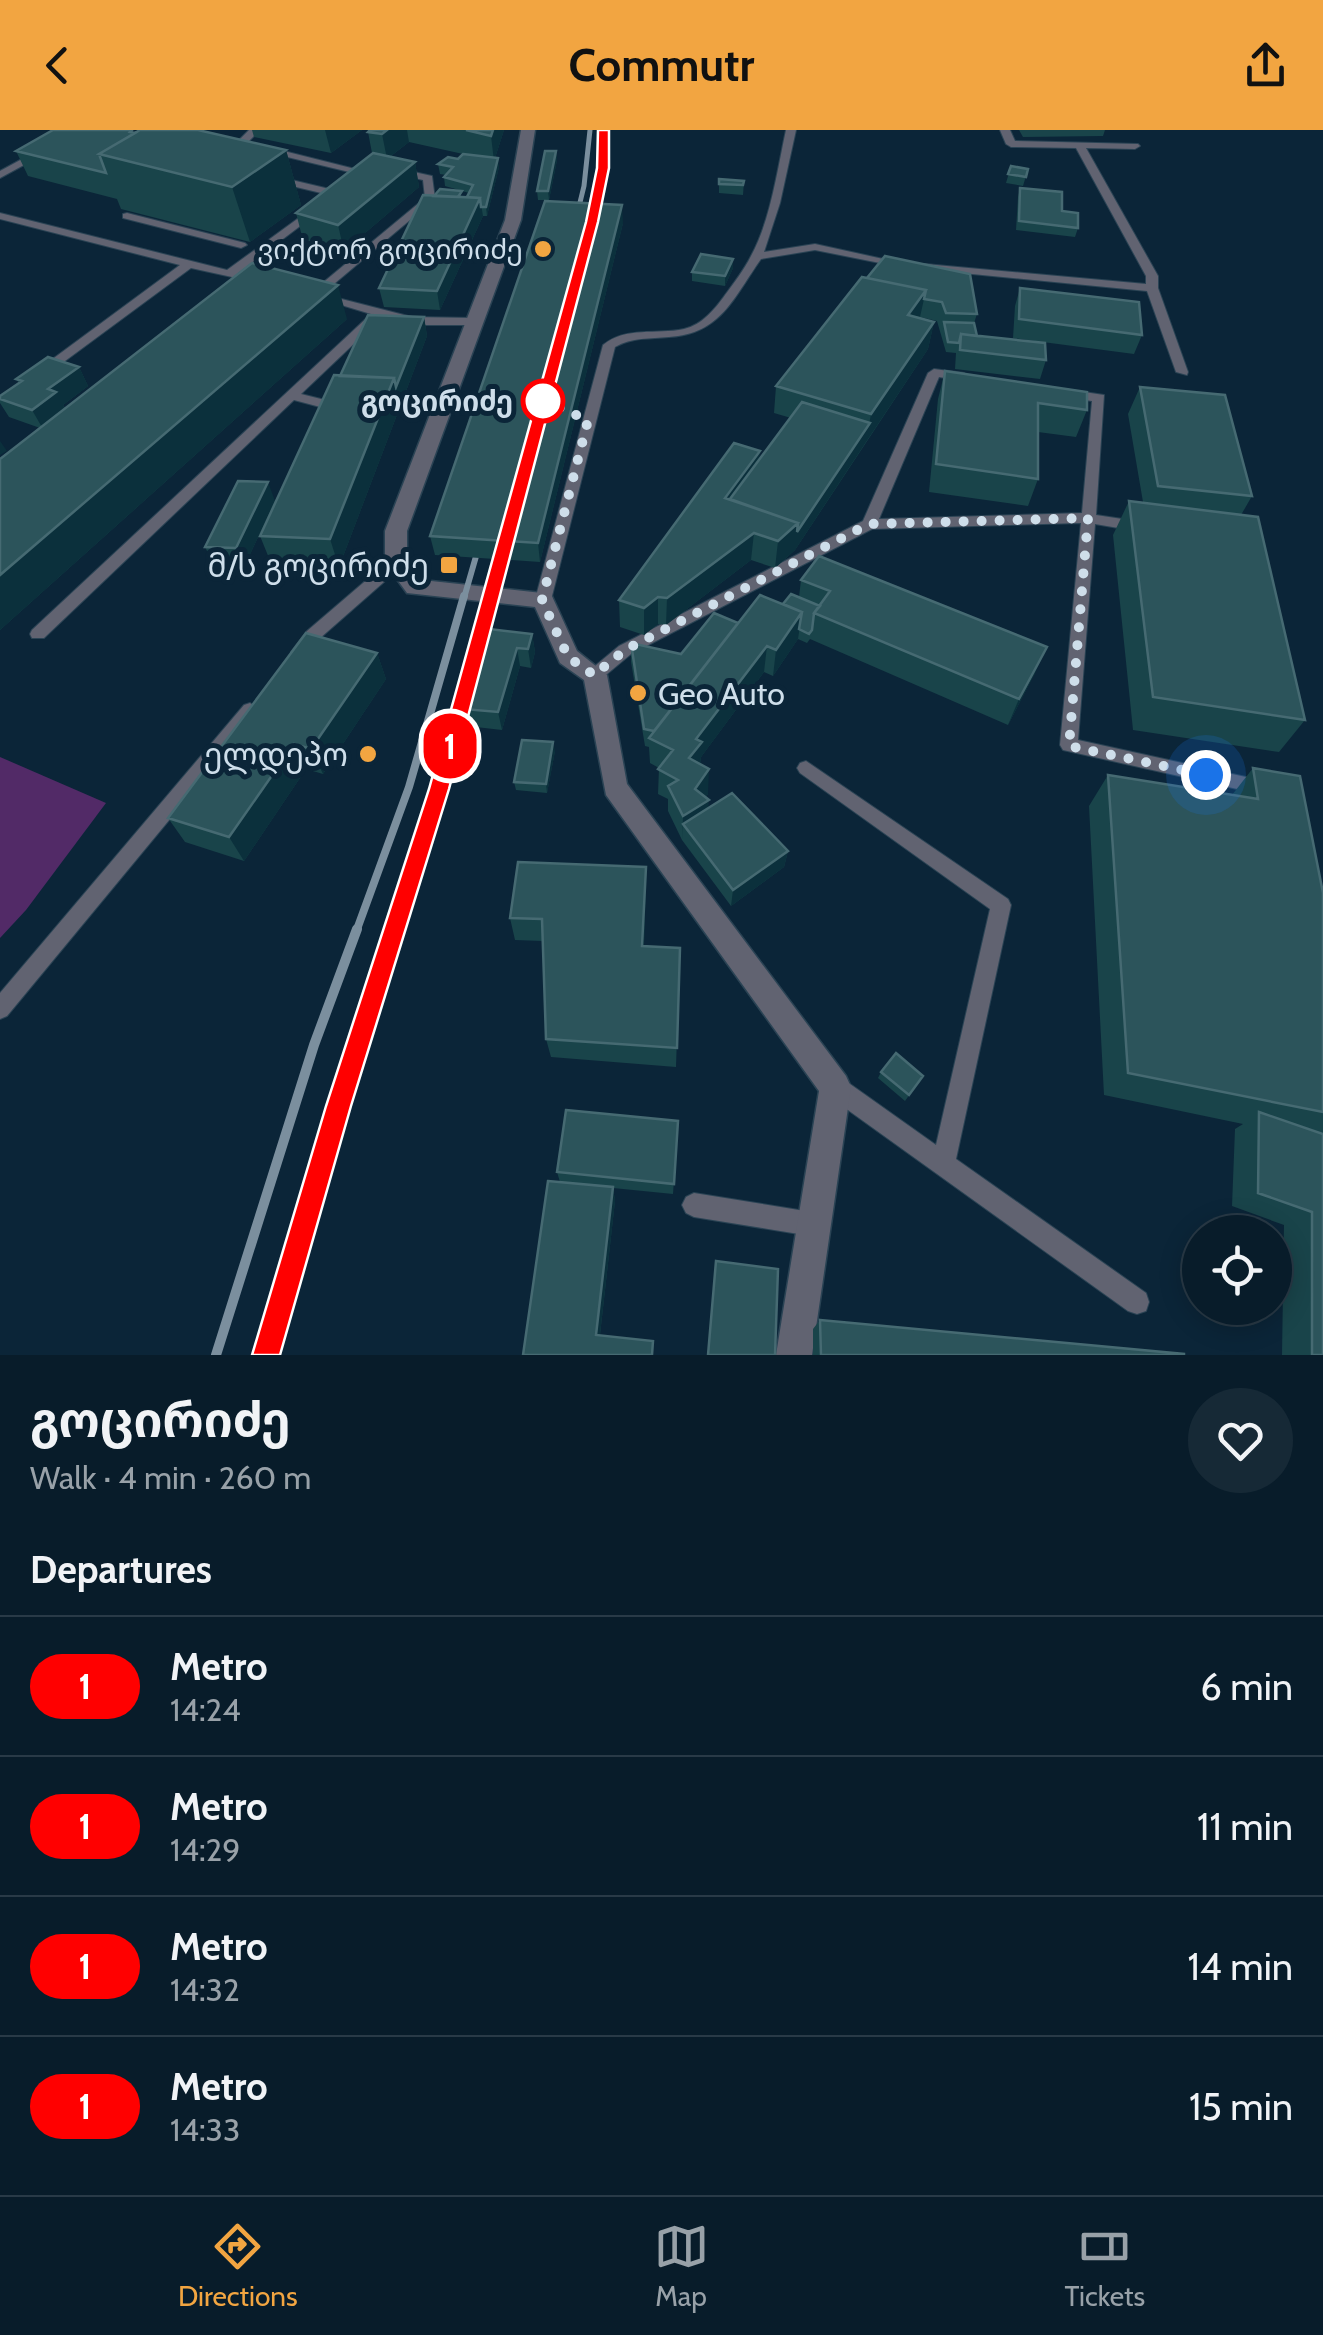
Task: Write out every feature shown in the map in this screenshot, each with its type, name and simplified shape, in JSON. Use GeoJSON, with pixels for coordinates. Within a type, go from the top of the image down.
{"type":"FeatureCollection","features":[{"type":"Feature","properties":{"kind":"street"},"geometry":{"type":"LineString","coordinates":[[528,130],[514,220],[396,531],[396,563],[416,587],[542,600],[568,657],[594,675],[615,788],[835,1088],[811,1224],[794,1355]]}},
{"type":"Feature","properties":{"kind":"lane"},"geometry":{"type":"LineString","coordinates":[[255,130],[241,143],[366,173]]}},
{"type":"Feature","properties":{"kind":"lane"},"geometry":{"type":"LineString","coordinates":[[542,600],[610,346],[626,336],[692,331],[708,322],[757,256],[791,130]]}},
{"type":"Feature","properties":{"kind":"lane"},"geometry":{"type":"LineString","coordinates":[[1005,130],[1011,144],[1135,146]]}},
{"type":"Feature","properties":{"kind":"lane"},"geometry":{"type":"LineString","coordinates":[[1079,146],[1152,276],[1152,288],[1182,372]]}},
{"type":"Feature","properties":{"kind":"lane"},"geometry":{"type":"LineString","coordinates":[[0,175],[50,148]]}},
{"type":"Feature","properties":{"kind":"lane"},"geometry":{"type":"LineString","coordinates":[[230,274],[375,166],[428,178],[430,199],[314,296]]}},
{"type":"Feature","properties":{"kind":"lane"},"geometry":{"type":"LineString","coordinates":[[263,176],[338,194]]}},
{"type":"Feature","properties":{"kind":"lane"},"geometry":{"type":"LineString","coordinates":[[0,216],[264,283],[248,296]]}},
{"type":"Feature","properties":{"kind":"lane"},"geometry":{"type":"LineString","coordinates":[[127,216],[241,244]]}},
{"type":"Feature","properties":{"kind":"lane"},"geometry":{"type":"LineString","coordinates":[[137,251],[172,228]]}},
{"type":"Feature","properties":{"kind":"lane"},"geometry":{"type":"LineString","coordinates":[[757,256],[815,247],[878,262],[1152,288]]}},
{"type":"Feature","properties":{"kind":"lane"},"geometry":{"type":"LineString","coordinates":[[30,379],[189,264]]}},
{"type":"Feature","properties":{"kind":"lane"},"geometry":{"type":"LineString","coordinates":[[297,292],[412,320],[476,322]]}},
{"type":"Feature","properties":{"kind":"lane"},"geometry":{"type":"LineString","coordinates":[[38,634],[380,312]]}},
{"type":"Feature","properties":{"kind":"lane"},"geometry":{"type":"LineString","coordinates":[[869,524],[934,373],[971,378]]}},
{"type":"Feature","properties":{"kind":"lane"},"geometry":{"type":"LineString","coordinates":[[1044,390],[1099,398],[1069,746],[1274,790]]}},
{"type":"Feature","properties":{"kind":"lane"},"geometry":{"type":"LineString","coordinates":[[293,396],[332,406],[324,423]]}},
{"type":"Feature","properties":{"kind":"lane"},"geometry":{"type":"LineString","coordinates":[[594,675],[625,650],[869,524],[1088,518],[1164,531]]}},
{"type":"Feature","properties":{"kind":"lane"},"geometry":{"type":"LineString","coordinates":[[288,664],[313,635],[396,563]]}},
{"type":"Feature","properties":{"kind":"lane"},"geometry":{"type":"LineString","coordinates":[[0,1009],[263,694]]}},
{"type":"Feature","properties":{"kind":"lane"},"geometry":{"type":"LineString","coordinates":[[806,768],[1001,905],[944,1162]]}},
{"type":"Feature","properties":{"kind":"lane"},"geometry":{"type":"LineString","coordinates":[[835,1088],[1137,1302]]}},
{"type":"Feature","properties":{"kind":"lane"},"geometry":{"type":"LineString","coordinates":[[694,1204],[811,1224]]}},
{"type":"Feature","properties":{"kind":"shaded area"},"geometry":{"type":"Polygon","coordinates":[[[0,757],[106,803],[26,910],[0,938],[0,757]]]}},
{"type":"Feature","properties":{"kind":"building"},"geometry":{"type":"Polygon","coordinates":[[[53,130],[135,133],[99,154],[106,173],[16,151],[53,130]]]}},
{"type":"Feature","properties":{"kind":"building"},"geometry":{"type":"Polygon","coordinates":[[[140,130],[198,130],[286,150],[232,187],[99,154],[140,130]]]}},
{"type":"Feature","properties":{"kind":"building"},"geometry":{"type":"Polygon","coordinates":[[[466,130],[493,130],[491,136],[466,130]]]}},
{"type":"Feature","properties":{"kind":"building"},"geometry":{"type":"Polygon","coordinates":[[[545,151],[556,151],[548,191],[537,191],[545,151]]]}},
{"type":"Feature","properties":{"kind":"building"},"geometry":{"type":"Polygon","coordinates":[[[373,153],[415,162],[338,225],[296,213],[373,153]]]}},
{"type":"Feature","properties":{"kind":"building"},"geometry":{"type":"Polygon","coordinates":[[[463,154],[498,158],[486,207],[481,207],[480,198],[467,197],[473,185],[444,177],[453,167],[438,164],[463,154]]]}},
{"type":"Feature","properties":{"kind":"building"},"geometry":{"type":"Polygon","coordinates":[[[1011,166],[1028,169],[1026,177],[1008,174],[1011,166]]]}},
{"type":"Feature","properties":{"kind":"building"},"geometry":{"type":"Polygon","coordinates":[[[719,179],[744,181],[743,185],[719,184],[719,179]]]}},
{"type":"Feature","properties":{"kind":"building"},"geometry":{"type":"Polygon","coordinates":[[[1020,188],[1062,192],[1062,211],[1078,213],[1078,228],[1019,221],[1020,188]]]}},
{"type":"Feature","properties":{"kind":"building"},"geometry":{"type":"Polygon","coordinates":[[[440,189],[462,191],[458,197],[434,196],[440,189]]]}},
{"type":"Feature","properties":{"kind":"building"},"geometry":{"type":"Polygon","coordinates":[[[423,195],[480,198],[437,291],[379,288],[423,195]]]}},
{"type":"Feature","properties":{"kind":"building"},"geometry":{"type":"Polygon","coordinates":[[[545,201],[622,205],[538,543],[430,536],[545,201]]]}},
{"type":"Feature","properties":{"kind":"building"},"geometry":{"type":"Polygon","coordinates":[[[701,254],[733,259],[725,276],[692,272],[701,254]]]}},
{"type":"Feature","properties":{"kind":"building"},"geometry":{"type":"Polygon","coordinates":[[[885,256],[970,274],[977,314],[946,313],[942,302],[924,299],[926,290],[867,278],[885,256]]]}},
{"type":"Feature","properties":{"kind":"building"},"geometry":{"type":"Polygon","coordinates":[[[252,263],[338,285],[0,575],[0,459],[252,263]]]}},
{"type":"Feature","properties":{"kind":"building"},"geometry":{"type":"Polygon","coordinates":[[[862,277],[926,290],[908,315],[934,322],[871,414],[776,386],[862,277]]]}},
{"type":"Feature","properties":{"kind":"building"},"geometry":{"type":"Polygon","coordinates":[[[1020,288],[1139,302],[1142,335],[1019,319],[1020,288]]]}},
{"type":"Feature","properties":{"kind":"building"},"geometry":{"type":"Polygon","coordinates":[[[368,315],[424,317],[396,387],[394,378],[340,376],[368,315]]]}},
{"type":"Feature","properties":{"kind":"building"},"geometry":{"type":"Polygon","coordinates":[[[944,322],[974,323],[977,336],[961,334],[959,343],[948,342],[944,322]]]}},
{"type":"Feature","properties":{"kind":"building"},"geometry":{"type":"Polygon","coordinates":[[[961,334],[1045,343],[1046,360],[960,350],[961,334]]]}},
{"type":"Feature","properties":{"kind":"building"},"geometry":{"type":"Polygon","coordinates":[[[48,357],[79,367],[48,389],[56,392],[32,410],[0,399],[22,381],[16,379],[48,357]]]}},
{"type":"Feature","properties":{"kind":"building"},"geometry":{"type":"Polygon","coordinates":[[[945,371],[1087,392],[1087,410],[1038,403],[1038,479],[936,464],[945,371]]]}},
{"type":"Feature","properties":{"kind":"building"},"geometry":{"type":"Polygon","coordinates":[[[334,375],[394,378],[330,539],[260,536],[334,375]]]}},
{"type":"Feature","properties":{"kind":"building"},"geometry":{"type":"Polygon","coordinates":[[[1140,387],[1225,395],[1252,496],[1158,486],[1140,387]]]}},
{"type":"Feature","properties":{"kind":"building"},"geometry":{"type":"Polygon","coordinates":[[[802,402],[870,423],[797,532],[798,523],[730,499],[802,402]]]}},
{"type":"Feature","properties":{"kind":"building"},"geometry":{"type":"Polygon","coordinates":[[[734,443],[760,451],[725,498],[798,523],[778,541],[754,533],[667,598],[658,597],[644,608],[619,600],[734,443]]]}},
{"type":"Feature","properties":{"kind":"building"},"geometry":{"type":"Polygon","coordinates":[[[238,481],[268,482],[236,548],[205,547],[238,481]]]}},
{"type":"Feature","properties":{"kind":"building"},"geometry":{"type":"Polygon","coordinates":[[[1129,501],[1258,517],[1305,720],[1153,697],[1129,501]]]}},
{"type":"Feature","properties":{"kind":"building"},"geometry":{"type":"Polygon","coordinates":[[[819,556],[1047,647],[1019,699],[814,613],[830,591],[801,580],[819,556]]]}},
{"type":"Feature","properties":{"kind":"building"},"geometry":{"type":"Polygon","coordinates":[[[791,594],[820,606],[814,613],[809,634],[799,629],[802,612],[783,604],[791,594]]]}},
{"type":"Feature","properties":{"kind":"building"},"geometry":{"type":"Polygon","coordinates":[[[760,595],[802,612],[776,650],[767,646],[696,739],[702,742],[689,758],[709,769],[695,789],[709,800],[683,816],[668,786],[678,780],[658,769],[673,750],[649,738],[760,595]]]}},
{"type":"Feature","properties":{"kind":"building"},"geometry":{"type":"Polygon","coordinates":[[[714,613],[738,623],[654,731],[644,729],[631,643],[681,654],[714,613]]]}},
{"type":"Feature","properties":{"kind":"building"},"geometry":{"type":"Polygon","coordinates":[[[489,629],[532,634],[528,649],[517,648],[498,712],[463,709],[489,629]]]}},
{"type":"Feature","properties":{"kind":"building"},"geometry":{"type":"Polygon","coordinates":[[[306,633],[377,653],[311,749],[294,744],[229,837],[168,818],[306,633]]]}},
{"type":"Feature","properties":{"kind":"building"},"geometry":{"type":"Polygon","coordinates":[[[522,740],[553,742],[546,784],[514,782],[522,740]]]}},
{"type":"Feature","properties":{"kind":"building"},"geometry":{"type":"Polygon","coordinates":[[[1253,768],[1300,776],[1323,893],[1323,1112],[1128,1073],[1108,775],[1258,799],[1253,768]]]}},
{"type":"Feature","properties":{"kind":"building"},"geometry":{"type":"Polygon","coordinates":[[[732,793],[788,851],[733,890],[683,824],[732,793]]]}},
{"type":"Feature","properties":{"kind":"building"},"geometry":{"type":"Polygon","coordinates":[[[518,862],[646,867],[642,946],[680,948],[677,1048],[546,1039],[542,919],[510,918],[518,862]]]}},
{"type":"Feature","properties":{"kind":"building"},"geometry":{"type":"Polygon","coordinates":[[[896,1053],[923,1076],[909,1095],[881,1072],[896,1053]]]}},
{"type":"Feature","properties":{"kind":"building"},"geometry":{"type":"Polygon","coordinates":[[[566,1110],[678,1121],[674,1184],[557,1172],[566,1110]]]}},
{"type":"Feature","properties":{"kind":"building"},"geometry":{"type":"Polygon","coordinates":[[[1259,1112],[1323,1134],[1323,1355],[1312,1355],[1312,1212],[1258,1193],[1259,1112]]]}},
{"type":"Feature","properties":{"kind":"building"},"geometry":{"type":"Polygon","coordinates":[[[548,1181],[613,1187],[596,1335],[653,1341],[652,1355],[523,1355],[548,1181]]]}},
{"type":"Feature","properties":{"kind":"building"},"geometry":{"type":"Polygon","coordinates":[[[716,1261],[778,1269],[775,1355],[708,1355],[716,1261]]]}},
{"type":"Feature","properties":{"kind":"building"},"geometry":{"type":"Polygon","coordinates":[[[820,1320],[1184,1354],[1184,1355],[821,1355],[820,1320]]]}},
{"type":"Feature","properties":{"kind":"railway"},"geometry":{"type":"LineString","coordinates":[[573,231],[584,186],[590,130]]}},
{"type":"Feature","properties":{"kind":"railway"},"geometry":{"type":"LineString","coordinates":[[590,231],[603,168],[604,130]]}},
{"type":"Feature","properties":{"kind":"railway"},"geometry":{"type":"LineString","coordinates":[[464,598],[483,532]]}},
{"type":"Feature","properties":{"kind":"railway"},"geometry":{"type":"LineString","coordinates":[[489,598],[505,535]]}},
{"type":"Feature","properties":{"kind":"railway"},"geometry":{"type":"LineString","coordinates":[[356,932],[409,787],[464,596]]}},
{"type":"Feature","properties":{"kind":"railway"},"geometry":{"type":"LineString","coordinates":[[394,932],[439,789],[489,596]]}},
{"type":"Feature","properties":{"kind":"railway"},"geometry":{"type":"LineString","coordinates":[[216,1355],[314,1045],[357,929]]}},
{"type":"Feature","properties":{"kind":"railway"},"geometry":{"type":"LineString","coordinates":[[266,1355],[394,929]]}},
{"type":"Feature","properties":{"kind":"metro line","name":"1"},"geometry":{"type":"LineString","coordinates":[[266,1355],[338,1106],[439,789],[592,222],[603,168],[604,130]]}},
{"type":"Feature","properties":{"kind":"place","name":"ვიქტორ გოცირიძე"},"geometry":{"type":"Point","coordinates":[543,249]}},
{"type":"Feature","properties":{"kind":"place","name":"გოცირიძე"},"geometry":{"type":"Point","coordinates":[543,401]}},
{"type":"Feature","properties":{"kind":"place","name":"მ/ს გოცირიძე"},"geometry":{"type":"Point","coordinates":[449,565]}},
{"type":"Feature","properties":{"kind":"place","name":"Geo Auto"},"geometry":{"type":"Point","coordinates":[638,693]}},
{"type":"Feature","properties":{"kind":"place","name":"ელდეპო"},"geometry":{"type":"Point","coordinates":[368,754]}},
{"type":"Feature","properties":{"kind":"route"},"geometry":{"type":"LineString","coordinates":[[543,401],[588,420],[542,600],[568,657],[594,675],[625,650],[869,524],[1088,518],[1069,746],[1206,775]]}}]}
